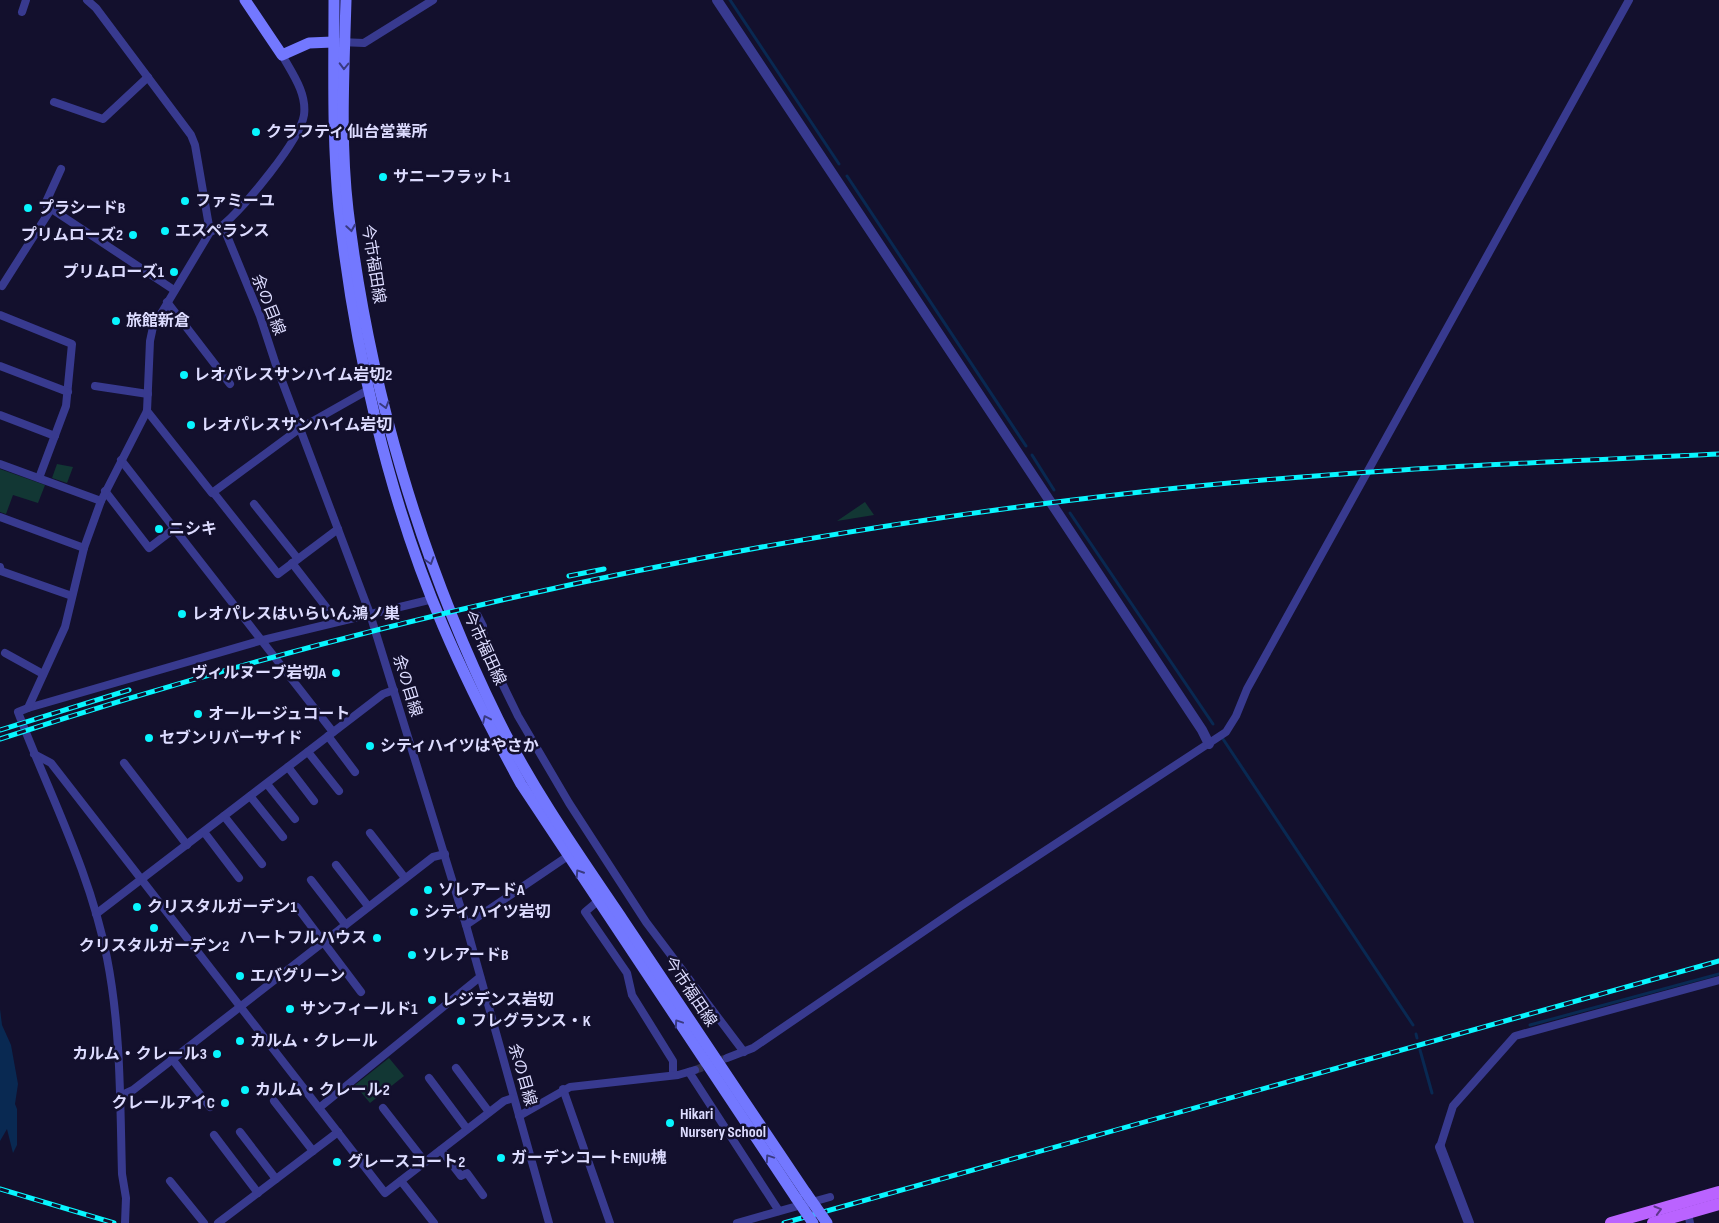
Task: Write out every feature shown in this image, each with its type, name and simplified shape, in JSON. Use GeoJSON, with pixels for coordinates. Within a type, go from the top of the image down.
{"type":"FeatureCollection","features":[{"type":"Feature","properties":{"kind":"main road"},"geometry":{"type":"LineString","coordinates":[[245,0],[282,55],[308,42],[339,42]]}},
{"type":"Feature","properties":{"kind":"main road","name":"今市福田線"},"geometry":{"type":"LineString","coordinates":[[334,0],[339,42],[348,208],[363,305],[378,382],[423,540],[443,597],[499,720],[531,779],[801,1196],[813,1223]]}},
{"type":"Feature","properties":{"kind":"main road","name":"今市福田線"},"geometry":{"type":"LineString","coordinates":[[346,0],[339,42],[333,125],[339,209],[353,312],[368,390],[406,525],[442,625],[489,726],[521,784],[598,901],[801,1196],[827,1223]]}},
{"type":"Feature","properties":{"kind":"main road"},"geometry":{"type":"LineString","coordinates":[[1611,1223],[1719,1192]]}},
{"type":"Feature","properties":{"kind":"main road"},"geometry":{"type":"LineString","coordinates":[[1653,1223],[1689,1218],[1719,1204]]}},
{"type":"Feature","properties":{"kind":"street"},"geometry":{"type":"LineString","coordinates":[[22,12],[26,0]]}},
{"type":"Feature","properties":{"kind":"street","name":"余の目線"},"geometry":{"type":"LineString","coordinates":[[87,0],[96,8],[190,135],[216,229],[260,316],[299,429],[370,614],[390,692],[439,855],[466,925],[476,980],[510,1099],[519,1116],[549,1223]]}},
{"type":"Feature","properties":{"kind":"street"},"geometry":{"type":"LineString","coordinates":[[339,42],[364,43],[433,0]]}},
{"type":"Feature","properties":{"kind":"street"},"geometry":{"type":"LineString","coordinates":[[717,0],[1197,722],[1209,744]]}},
{"type":"Feature","properties":{"kind":"street"},"geometry":{"type":"LineString","coordinates":[[727,1058],[744,1052],[1209,744],[1226,732],[1232,725],[1246,689],[1629,0]]}},
{"type":"Feature","properties":{"kind":"street"},"geometry":{"type":"LineString","coordinates":[[28,708],[65,628],[84,548],[105,491],[147,412],[150,341],[153,327],[174,290],[216,229],[265,179],[300,128],[304,115],[300,86],[282,55]]}},
{"type":"Feature","properties":{"kind":"street"},"geometry":{"type":"LineString","coordinates":[[54,102],[103,119],[148,77]]}},
{"type":"Feature","properties":{"kind":"street"},"geometry":{"type":"LineString","coordinates":[[61,169],[46,202],[51,210],[174,290]]}},
{"type":"Feature","properties":{"kind":"street"},"geometry":{"type":"LineString","coordinates":[[1,286],[51,210]]}},
{"type":"Feature","properties":{"kind":"street"},"geometry":{"type":"LineString","coordinates":[[167,302],[230,384]]}},
{"type":"Feature","properties":{"kind":"street"},"geometry":{"type":"LineString","coordinates":[[0,316],[72,344],[66,406],[39,478]]}},
{"type":"Feature","properties":{"kind":"street"},"geometry":{"type":"LineString","coordinates":[[0,366],[68,392]]}},
{"type":"Feature","properties":{"kind":"street"},"geometry":{"type":"LineString","coordinates":[[96,386],[148,394]]}},
{"type":"Feature","properties":{"kind":"street"},"geometry":{"type":"LineString","coordinates":[[213,492],[299,429],[368,390]]}},
{"type":"Feature","properties":{"kind":"street"},"geometry":{"type":"LineString","coordinates":[[147,412],[278,574],[338,529]]}},
{"type":"Feature","properties":{"kind":"street"},"geometry":{"type":"LineString","coordinates":[[0,415],[55,436]]}},
{"type":"Feature","properties":{"kind":"street"},"geometry":{"type":"LineString","coordinates":[[121,460],[262,640],[331,734],[355,772]]}},
{"type":"Feature","properties":{"kind":"street"},"geometry":{"type":"LineString","coordinates":[[0,464],[102,500]]}},
{"type":"Feature","properties":{"kind":"street"},"geometry":{"type":"LineString","coordinates":[[105,491],[149,548],[175,528]]}},
{"type":"Feature","properties":{"kind":"street"},"geometry":{"type":"LineString","coordinates":[[254,504],[326,607]]}},
{"type":"Feature","properties":{"kind":"street"},"geometry":{"type":"LineString","coordinates":[[0,518],[84,548]]}},
{"type":"Feature","properties":{"kind":"street"},"geometry":{"type":"LineString","coordinates":[[0,567],[1,571],[72,596]]}},
{"type":"Feature","properties":{"kind":"street"},"geometry":{"type":"LineString","coordinates":[[125,1223],[126,1198],[122,1174],[116,1018],[107,958],[78,855],[18,712],[262,640],[433,599]]}},
{"type":"Feature","properties":{"kind":"street"},"geometry":{"type":"LineString","coordinates":[[478,616],[483,626],[484,646],[518,716],[569,803],[646,922],[744,1052]]}},
{"type":"Feature","properties":{"kind":"street"},"geometry":{"type":"LineString","coordinates":[[5,653],[43,674]]}},
{"type":"Feature","properties":{"kind":"street"},"geometry":{"type":"LineString","coordinates":[[96,914],[331,734],[390,692]]}},
{"type":"Feature","properties":{"kind":"street"},"geometry":{"type":"LineString","coordinates":[[308,752],[339,791]]}},
{"type":"Feature","properties":{"kind":"street"},"geometry":{"type":"LineString","coordinates":[[34,754],[50,763],[385,1193],[489,1112],[510,1099]]}},
{"type":"Feature","properties":{"kind":"street"},"geometry":{"type":"LineString","coordinates":[[124,763],[187,845]]}},
{"type":"Feature","properties":{"kind":"street"},"geometry":{"type":"LineString","coordinates":[[288,767],[314,800]]}},
{"type":"Feature","properties":{"kind":"street"},"geometry":{"type":"LineString","coordinates":[[267,784],[295,819]]}},
{"type":"Feature","properties":{"kind":"street"},"geometry":{"type":"LineString","coordinates":[[250,796],[283,837]]}},
{"type":"Feature","properties":{"kind":"street"},"geometry":{"type":"LineString","coordinates":[[224,816],[262,864]]}},
{"type":"Feature","properties":{"kind":"street"},"geometry":{"type":"LineString","coordinates":[[204,832],[239,878]]}},
{"type":"Feature","properties":{"kind":"street"},"geometry":{"type":"LineString","coordinates":[[370,833],[405,878]]}},
{"type":"Feature","properties":{"kind":"street"},"geometry":{"type":"LineString","coordinates":[[120,1096],[133,1090],[368,906],[439,855]]}},
{"type":"Feature","properties":{"kind":"street"},"geometry":{"type":"LineString","coordinates":[[466,925],[568,856]]}},
{"type":"Feature","properties":{"kind":"street"},"geometry":{"type":"LineString","coordinates":[[336,865],[368,906]]}},
{"type":"Feature","properties":{"kind":"street"},"geometry":{"type":"LineString","coordinates":[[311,880],[345,924]]}},
{"type":"Feature","properties":{"kind":"street"},"geometry":{"type":"LineString","coordinates":[[598,901],[585,912],[627,973],[632,995],[673,1061],[673,1075]]}},
{"type":"Feature","properties":{"kind":"street"},"geometry":{"type":"LineString","coordinates":[[296,907],[361,992]]}},
{"type":"Feature","properties":{"kind":"street"},"geometry":{"type":"LineString","coordinates":[[318,1108],[476,980]]}},
{"type":"Feature","properties":{"kind":"street"},"geometry":{"type":"LineString","coordinates":[[1469,1223],[1440,1147],[1453,1106],[1515,1036],[1719,980]]}},
{"type":"Feature","properties":{"kind":"street"},"geometry":{"type":"LineString","coordinates":[[172,1059],[210,1107]]}},
{"type":"Feature","properties":{"kind":"street"},"geometry":{"type":"LineString","coordinates":[[456,1068],[489,1112]]}},
{"type":"Feature","properties":{"kind":"street"},"geometry":{"type":"LineString","coordinates":[[519,1116],[563,1089],[692,1071],[779,1211]]}},
{"type":"Feature","properties":{"kind":"street"},"geometry":{"type":"LineString","coordinates":[[429,1078],[467,1129]]}},
{"type":"Feature","properties":{"kind":"street"},"geometry":{"type":"LineString","coordinates":[[563,1089],[610,1223]]}},
{"type":"Feature","properties":{"kind":"street"},"geometry":{"type":"LineString","coordinates":[[274,1101],[313,1151]]}},
{"type":"Feature","properties":{"kind":"street"},"geometry":{"type":"LineString","coordinates":[[383,1108],[425,1162]]}},
{"type":"Feature","properties":{"kind":"street"},"geometry":{"type":"LineString","coordinates":[[240,1132],[276,1179]]}},
{"type":"Feature","properties":{"kind":"street"},"geometry":{"type":"LineString","coordinates":[[218,1223],[338,1132]]}},
{"type":"Feature","properties":{"kind":"street"},"geometry":{"type":"LineString","coordinates":[[214,1135],[258,1193]]}},
{"type":"Feature","properties":{"kind":"street"},"geometry":{"type":"LineString","coordinates":[[441,1150],[462,1176],[467,1173],[483,1195]]}},
{"type":"Feature","properties":{"kind":"street"},"geometry":{"type":"LineString","coordinates":[[170,1181],[204,1223]]}},
{"type":"Feature","properties":{"kind":"street"},"geometry":{"type":"LineString","coordinates":[[401,1181],[434,1223]]}},
{"type":"Feature","properties":{"kind":"street"},"geometry":{"type":"LineString","coordinates":[[737,1223],[830,1197]]}},
{"type":"Feature","properties":{"kind":"green space"},"geometry":{"type":"Polygon","coordinates":[[[57,464],[73,467],[67,483],[52,478],[57,464]]]}},
{"type":"Feature","properties":{"kind":"green space"},"geometry":{"type":"Polygon","coordinates":[[[0,469],[45,485],[38,503],[13,495],[6,514],[0,512],[0,469]]]}},
{"type":"Feature","properties":{"kind":"green space"},"geometry":{"type":"Polygon","coordinates":[[[865,502],[874,515],[837,521],[865,502]]]}},
{"type":"Feature","properties":{"kind":"green space"},"geometry":{"type":"Polygon","coordinates":[[[389,1058],[404,1076],[370,1103],[355,1085],[389,1058]]]}},
{"type":"Feature","properties":{"kind":"water"},"geometry":{"type":"Polygon","coordinates":[[[0,1009],[2,1025],[11,1045],[18,1084],[15,1104],[17,1109],[17,1145],[13,1153],[7,1129],[0,1141],[0,1009]]]}},
{"type":"Feature","properties":{"kind":"waterway"},"geometry":{"type":"LineString","coordinates":[[730,0],[839,164]]}},
{"type":"Feature","properties":{"kind":"waterway"},"geometry":{"type":"LineString","coordinates":[[847,176],[1026,446]]}},
{"type":"Feature","properties":{"kind":"waterway"},"geometry":{"type":"LineString","coordinates":[[1032,455],[1054,490]]}},
{"type":"Feature","properties":{"kind":"waterway"},"geometry":{"type":"LineString","coordinates":[[1070,513],[1213,724]]}},
{"type":"Feature","properties":{"kind":"waterway"},"geometry":{"type":"LineString","coordinates":[[1223,739],[1413,1025]]}},
{"type":"Feature","properties":{"kind":"waterway"},"geometry":{"type":"LineString","coordinates":[[1530,1025],[1719,974]]}},
{"type":"Feature","properties":{"kind":"waterway"},"geometry":{"type":"LineString","coordinates":[[1416,1034],[1417,1038]]}},
{"type":"Feature","properties":{"kind":"waterway"},"geometry":{"type":"LineString","coordinates":[[1420,1050],[1432,1093]]}},
{"type":"Feature","properties":{"kind":"tunnel"},"geometry":{"type":"LineString","coordinates":[[695,1070],[727,1058]]}},
{"type":"Feature","properties":{"kind":"railway"},"geometry":{"type":"LineString","coordinates":[[0,739],[276,656],[415,620],[555,588],[696,559],[837,534],[980,512],[1123,494],[1272,479],[1421,469],[1719,454]]}},
{"type":"Feature","properties":{"kind":"railway"},"geometry":{"type":"LineString","coordinates":[[569,576],[604,569]]}},
{"type":"Feature","properties":{"kind":"railway"},"geometry":{"type":"LineString","coordinates":[[0,730],[129,690]]}},
{"type":"Feature","properties":{"kind":"railway"},"geometry":{"type":"LineString","coordinates":[[784,1223],[1719,961]]}},
{"type":"Feature","properties":{"kind":"railway"},"geometry":{"type":"LineString","coordinates":[[0,1189],[114,1223]]}},
{"type":"Feature","properties":{"kind":"place","name":"クラフティ 仙台営業所"},"geometry":{"type":"Point","coordinates":[256,132]}},
{"type":"Feature","properties":{"kind":"place","name":"サニーフラット1"},"geometry":{"type":"Point","coordinates":[383,177]}},
{"type":"Feature","properties":{"kind":"place","name":"ファミーユ"},"geometry":{"type":"Point","coordinates":[185,201]}},
{"type":"Feature","properties":{"kind":"place","name":"プラシードB"},"geometry":{"type":"Point","coordinates":[28,208]}},
{"type":"Feature","properties":{"kind":"place","name":"エスペランス"},"geometry":{"type":"Point","coordinates":[165,231]}},
{"type":"Feature","properties":{"kind":"place","name":"プリムローズ2"},"geometry":{"type":"Point","coordinates":[133,235]}},
{"type":"Feature","properties":{"kind":"place","name":"プリムローズ1"},"geometry":{"type":"Point","coordinates":[174,272]}},
{"type":"Feature","properties":{"kind":"place","name":"旅館新倉"},"geometry":{"type":"Point","coordinates":[116,321]}},
{"type":"Feature","properties":{"kind":"place","name":"レオパレスサンハイム岩切2"},"geometry":{"type":"Point","coordinates":[184,375]}},
{"type":"Feature","properties":{"kind":"place","name":"レオパレスサンハイム岩切"},"geometry":{"type":"Point","coordinates":[191,425]}},
{"type":"Feature","properties":{"kind":"place","name":"ニシキ"},"geometry":{"type":"Point","coordinates":[159,529]}},
{"type":"Feature","properties":{"kind":"place","name":"レオパレスはいらいん鴻ノ巣"},"geometry":{"type":"Point","coordinates":[182,614]}},
{"type":"Feature","properties":{"kind":"place","name":"ヴィルヌーブ岩切A"},"geometry":{"type":"Point","coordinates":[336,673]}},
{"type":"Feature","properties":{"kind":"place","name":"オールージュコート"},"geometry":{"type":"Point","coordinates":[198,714]}},
{"type":"Feature","properties":{"kind":"place","name":"セブンリバーサイド"},"geometry":{"type":"Point","coordinates":[149,738]}},
{"type":"Feature","properties":{"kind":"place","name":"シティハイツはやさか"},"geometry":{"type":"Point","coordinates":[370,746]}},
{"type":"Feature","properties":{"kind":"place","name":"ソレアードA"},"geometry":{"type":"Point","coordinates":[428,890]}},
{"type":"Feature","properties":{"kind":"place","name":"クリスタルガーデン1"},"geometry":{"type":"Point","coordinates":[137,907]}},
{"type":"Feature","properties":{"kind":"place","name":"シティハイツ岩切"},"geometry":{"type":"Point","coordinates":[414,912]}},
{"type":"Feature","properties":{"kind":"place","name":"クリスタルガーデン2"},"geometry":{"type":"Point","coordinates":[154,928]}},
{"type":"Feature","properties":{"kind":"place","name":"ハートフルハウス"},"geometry":{"type":"Point","coordinates":[377,938]}},
{"type":"Feature","properties":{"kind":"place","name":"ソレアードB"},"geometry":{"type":"Point","coordinates":[412,955]}},
{"type":"Feature","properties":{"kind":"place","name":"エバグリーン"},"geometry":{"type":"Point","coordinates":[240,976]}},
{"type":"Feature","properties":{"kind":"place","name":"レジデンス岩切"},"geometry":{"type":"Point","coordinates":[432,1000]}},
{"type":"Feature","properties":{"kind":"place","name":"サンフィールド1"},"geometry":{"type":"Point","coordinates":[290,1009]}},
{"type":"Feature","properties":{"kind":"place","name":"フレグランス・K"},"geometry":{"type":"Point","coordinates":[461,1021]}},
{"type":"Feature","properties":{"kind":"place","name":"カルム・クレール"},"geometry":{"type":"Point","coordinates":[240,1041]}},
{"type":"Feature","properties":{"kind":"place","name":"カルム・クレール3"},"geometry":{"type":"Point","coordinates":[217,1054]}},
{"type":"Feature","properties":{"kind":"place","name":"カルム・クレール2"},"geometry":{"type":"Point","coordinates":[245,1090]}},
{"type":"Feature","properties":{"kind":"place","name":"クレールアイC"},"geometry":{"type":"Point","coordinates":[225,1103]}},
{"type":"Feature","properties":{"kind":"place","name":"Hikari Nursery School"},"geometry":{"type":"Point","coordinates":[670,1123]}},
{"type":"Feature","properties":{"kind":"place","name":"ガーデンコートENJU槐"},"geometry":{"type":"Point","coordinates":[501,1158]}},
{"type":"Feature","properties":{"kind":"place","name":"グレースコート2"},"geometry":{"type":"Point","coordinates":[337,1162]}}]}
